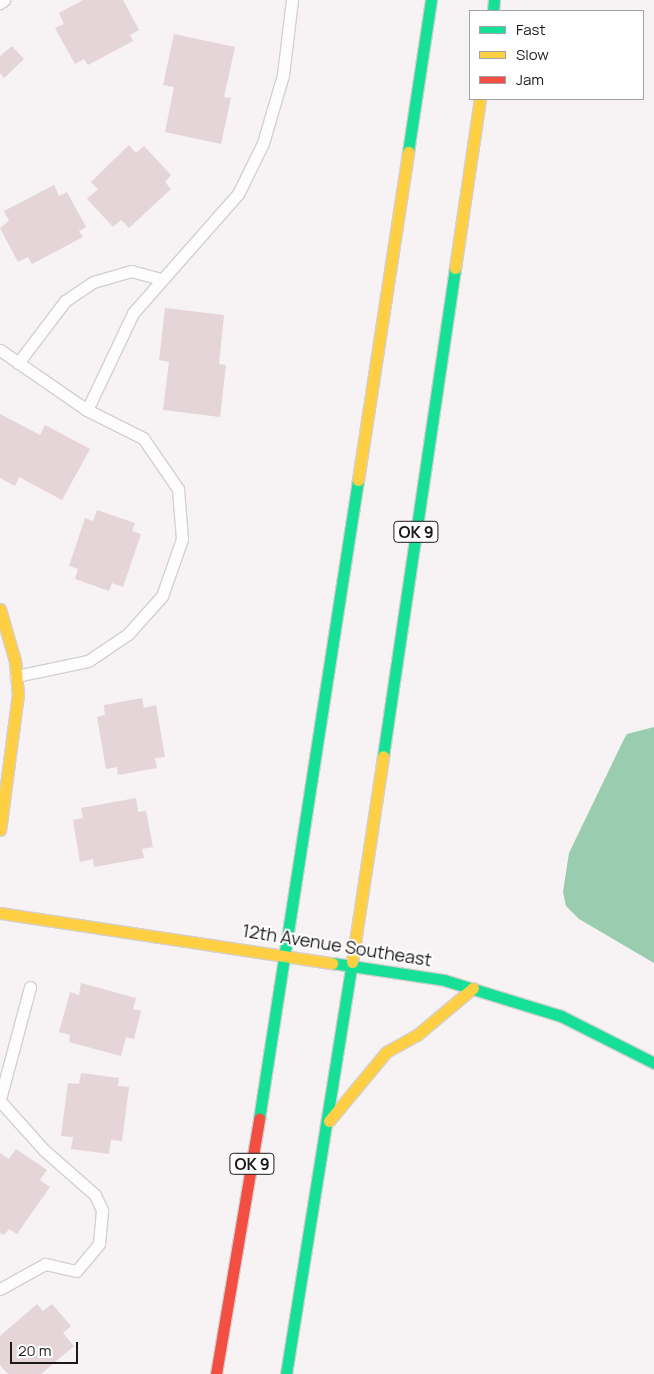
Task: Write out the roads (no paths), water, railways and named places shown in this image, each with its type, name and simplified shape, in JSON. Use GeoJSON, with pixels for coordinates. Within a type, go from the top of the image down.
{"type":"FeatureCollection","features":[{"type":"Feature","properties":{"kind":"main road","name":"OK 9"},"geometry":{"type":"LineString","coordinates":[[216,1374],[285,954],[431,0]]}},
{"type":"Feature","properties":{"kind":"main road","name":"OK 9"},"geometry":{"type":"LineString","coordinates":[[286,1374],[352,965],[480,100]]}},
{"type":"Feature","properties":{"kind":"main road"},"geometry":{"type":"LineString","coordinates":[[0,609],[16,676],[17,726],[0,830]]}},
{"type":"Feature","properties":{"kind":"main road","name":"12th Avenue Southeast"},"geometry":{"type":"LineString","coordinates":[[0,913],[285,954],[473,988],[578,1024],[654,1063]]}},
{"type":"Feature","properties":{"kind":"main road"},"geometry":{"type":"LineString","coordinates":[[325,1127],[386,1052],[417,1035],[473,988]]}},
{"type":"Feature","properties":{"kind":"lane"},"geometry":{"type":"LineString","coordinates":[[0,3],[4,0]]}},
{"type":"Feature","properties":{"kind":"lane"},"geometry":{"type":"LineString","coordinates":[[87,410],[134,313],[160,278],[238,194],[263,142],[283,76],[292,0]]}},
{"type":"Feature","properties":{"kind":"lane"},"geometry":{"type":"LineString","coordinates":[[18,362],[65,301],[93,282],[131,271],[160,278]]}},
{"type":"Feature","properties":{"kind":"lane"},"geometry":{"type":"LineString","coordinates":[[0,350],[87,410],[143,438],[164,464],[178,489],[182,539],[162,596],[128,634],[88,661],[16,676]]}},
{"type":"Feature","properties":{"kind":"lane"},"geometry":{"type":"LineString","coordinates":[[0,1289],[45,1264],[76,1271],[99,1244],[102,1210],[95,1195],[44,1150],[0,1100],[30,987]]}}]}
